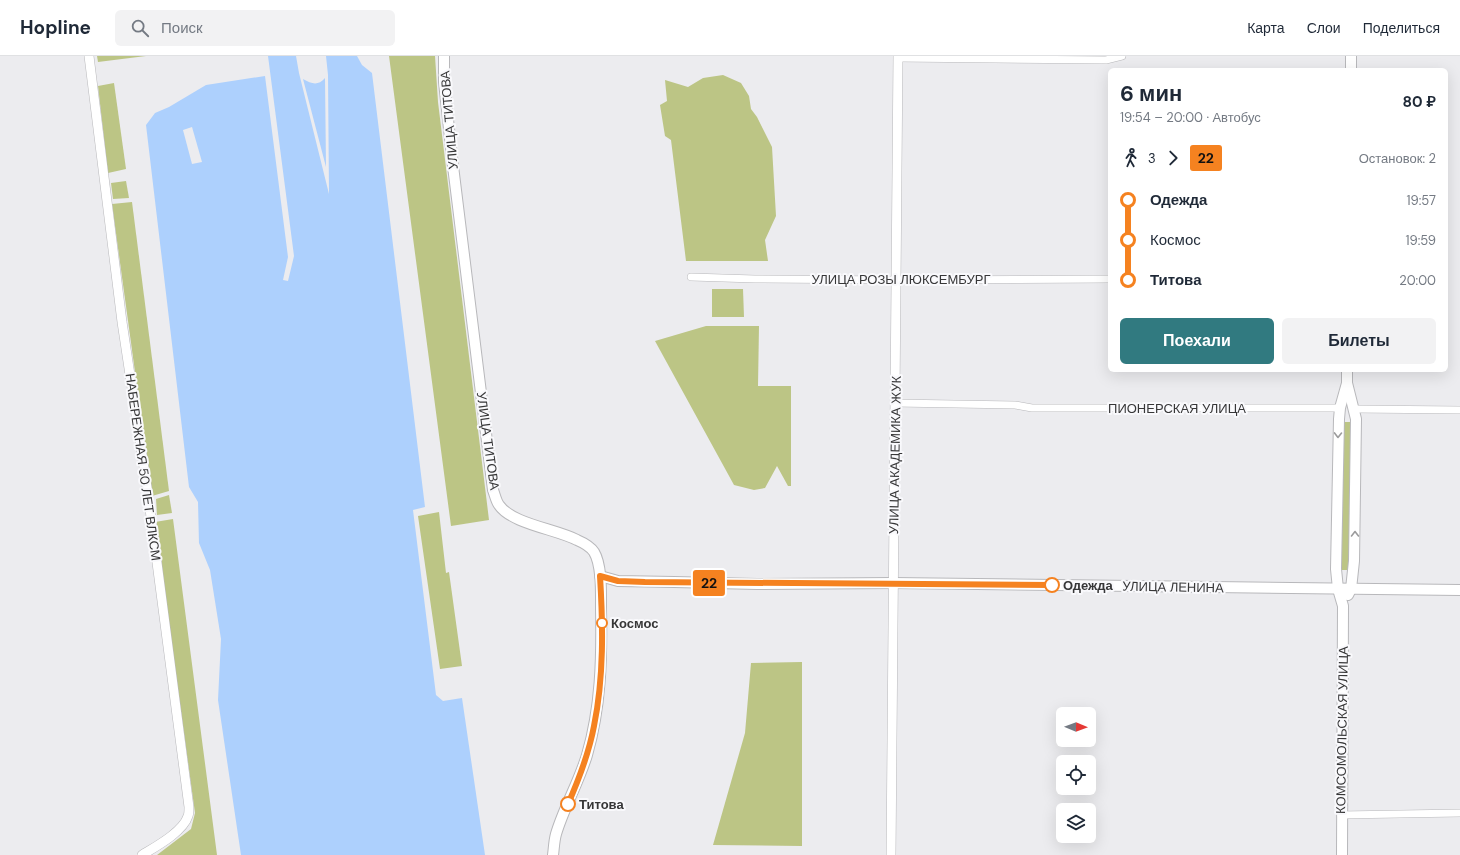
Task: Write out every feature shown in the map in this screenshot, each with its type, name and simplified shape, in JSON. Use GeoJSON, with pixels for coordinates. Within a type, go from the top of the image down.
{"type":"FeatureCollection","features":[{"type":"Feature","properties":{"kind":"main road","name":"УЛИЦА ТИТОВА"},"geometry":{"type":"LineString","coordinates":[[444,56],[444,82],[453,166],[493,490],[498,504],[508,514],[521,520],[572,537],[588,546],[597,556],[600,576],[601,656],[599,694],[594,727],[581,774],[556,834],[554,855]]}},
{"type":"Feature","properties":{"kind":"main road"},"geometry":{"type":"LineString","coordinates":[[1351,56],[1351,68]]}},
{"type":"Feature","properties":{"kind":"main road","name":"КОМСОМОЛЬСКАЯ УЛИЦА"},"geometry":{"type":"LineString","coordinates":[[1344,606],[1351,589],[1354,561],[1356,420],[1347,383],[1347,372]]}},
{"type":"Feature","properties":{"kind":"main road","name":"КОМСОМОЛЬСКАЯ УЛИЦА"},"geometry":{"type":"LineString","coordinates":[[1342,855],[1341,814],[1344,606],[1338,588],[1336,569],[1340,408],[1347,383]]}},
{"type":"Feature","properties":{"kind":"main road","name":"ПИОНЕРСКАЯ УЛИЦА"},"geometry":{"type":"LineString","coordinates":[[1340,408],[1354,408]]}},
{"type":"Feature","properties":{"kind":"main road","name":"УЛИЦА ЛЕНИНА"},"geometry":{"type":"LineString","coordinates":[[600,576],[618,581],[758,584],[893,583],[1460,590]]}},
{"type":"Feature","properties":{"kind":"street","name":"НАБЕРЕЖНАЯ 50 ЛЕТ ВЛКСМ"},"geometry":{"type":"LineString","coordinates":[[89,56],[122,322],[148,494],[189,807],[188,816],[183,825],[166,839],[142,855]]}},
{"type":"Feature","properties":{"kind":"street"},"geometry":{"type":"LineString","coordinates":[[898,57],[1106,60],[1122,56]]}},
{"type":"Feature","properties":{"kind":"street","name":"УЛИЦА АКАДЕМИКА ЖУК"},"geometry":{"type":"LineString","coordinates":[[891,855],[898,57]]}},
{"type":"Feature","properties":{"kind":"street","name":"УЛИЦА РОЗЫ ЛЮКСЕМБУРГ"},"geometry":{"type":"LineString","coordinates":[[691,277],[896,280],[1108,279]]}},
{"type":"Feature","properties":{"kind":"street","name":"ПИОНЕРСКАЯ УЛИЦА"},"geometry":{"type":"LineString","coordinates":[[895,403],[1014,405],[1032,408],[1340,408]]}},
{"type":"Feature","properties":{"kind":"street","name":"ПИОНЕРСКАЯ УЛИЦА"},"geometry":{"type":"LineString","coordinates":[[1354,408],[1460,410]]}},
{"type":"Feature","properties":{"kind":"street"},"geometry":{"type":"LineString","coordinates":[[1341,814],[1460,813]]}},
{"type":"Feature","properties":{"kind":"green space"},"geometry":{"type":"Polygon","coordinates":[[[97,56],[146,56],[98,62],[97,56]]]}},
{"type":"Feature","properties":{"kind":"green space"},"geometry":{"type":"Polygon","coordinates":[[[389,56],[435,56],[438,102],[489,520],[451,526],[389,56]]]}},
{"type":"Feature","properties":{"kind":"green space"},"geometry":{"type":"Polygon","coordinates":[[[723,75],[741,83],[749,96],[751,109],[757,117],[772,147],[776,216],[765,240],[768,261],[686,261],[671,140],[665,136],[660,105],[667,101],[665,80],[688,87],[703,78],[723,75]]]}},
{"type":"Feature","properties":{"kind":"green space"},"geometry":{"type":"Polygon","coordinates":[[[114,83],[126,169],[108,173],[98,86],[114,83]]]}},
{"type":"Feature","properties":{"kind":"green space"},"geometry":{"type":"Polygon","coordinates":[[[126,181],[129,198],[113,199],[111,183],[126,181]]]}},
{"type":"Feature","properties":{"kind":"green space"},"geometry":{"type":"Polygon","coordinates":[[[132,202],[169,491],[152,496],[112,204],[132,202]]]}},
{"type":"Feature","properties":{"kind":"green space"},"geometry":{"type":"Polygon","coordinates":[[[712,289],[743,289],[744,317],[712,317],[712,289]]]}},
{"type":"Feature","properties":{"kind":"green space"},"geometry":{"type":"Polygon","coordinates":[[[706,326],[759,326],[758,386],[791,386],[791,486],[788,486],[777,466],[765,488],[754,490],[734,485],[655,341],[706,326]]]}},
{"type":"Feature","properties":{"kind":"green space"},"geometry":{"type":"Polygon","coordinates":[[[1344,422],[1351,422],[1349,570],[1341,570],[1340,568],[1344,422]]]}},
{"type":"Feature","properties":{"kind":"green space"},"geometry":{"type":"Polygon","coordinates":[[[169,495],[172,513],[157,515],[156,499],[169,495]]]}},
{"type":"Feature","properties":{"kind":"green space"},"geometry":{"type":"Polygon","coordinates":[[[439,512],[446,573],[449,572],[462,666],[440,669],[418,516],[439,512]]]}},
{"type":"Feature","properties":{"kind":"green space"},"geometry":{"type":"Polygon","coordinates":[[[173,519],[217,855],[157,855],[191,829],[195,813],[155,522],[173,519]]]}},
{"type":"Feature","properties":{"kind":"green space"},"geometry":{"type":"Polygon","coordinates":[[[802,662],[802,846],[713,845],[745,733],[751,663],[802,662]]]}},
{"type":"Feature","properties":{"kind":"water"},"geometry":{"type":"Polygon","coordinates":[[[268,56],[296,56],[329,194],[328,75],[326,56],[357,56],[362,65],[372,73],[425,507],[413,510],[436,695],[443,701],[462,698],[485,855],[241,855],[218,700],[221,639],[210,570],[199,543],[198,502],[189,487],[146,125],[155,113],[169,107],[206,85],[265,76],[288,257],[283,280],[288,281],[294,256],[268,56]]]}},
{"type":"Feature","properties":{"kind":"water"},"geometry":{"type":"Polygon","coordinates":[[[325,78],[326,167],[303,79],[309,82],[317,83],[325,78]]]}},
{"type":"Feature","properties":{"kind":"pier"},"geometry":{"type":"Polygon","coordinates":[[[192,127],[202,162],[192,164],[183,130],[192,127]]]}},
{"type":"Feature","properties":{"kind":"bus line","name":"22"},"geometry":{"type":"LineString","coordinates":[[568,804],[581,774],[587,755],[594,727],[599,694],[602,623],[600,576],[618,581],[645,582],[1052,585]]}},
{"type":"Feature","properties":{"kind":"place","name":"Одежда"},"geometry":{"type":"Point","coordinates":[1052,585]}},
{"type":"Feature","properties":{"kind":"place","name":"Космос"},"geometry":{"type":"Point","coordinates":[602,623]}},
{"type":"Feature","properties":{"kind":"place","name":"Титова"},"geometry":{"type":"Point","coordinates":[568,804]}}]}
